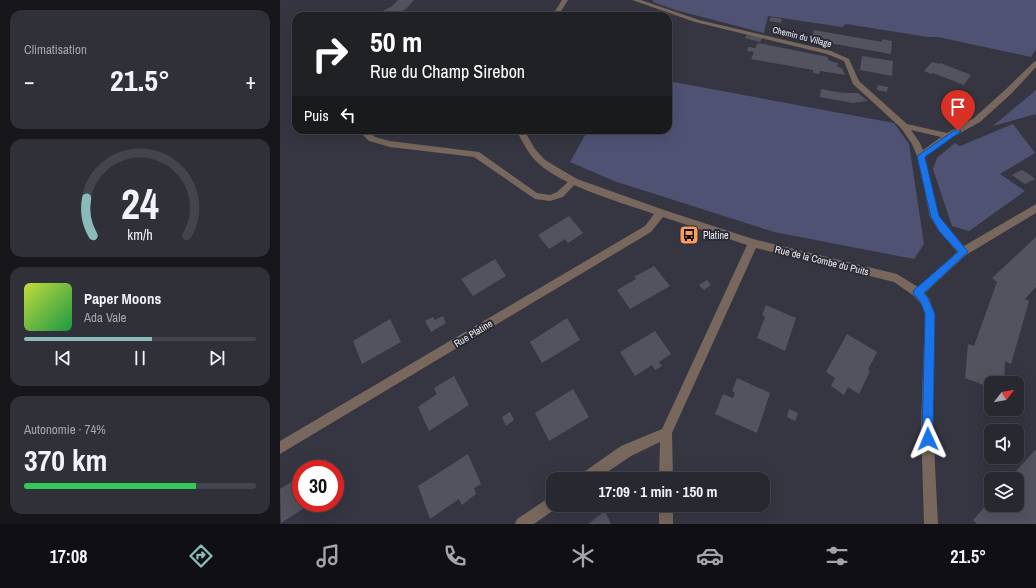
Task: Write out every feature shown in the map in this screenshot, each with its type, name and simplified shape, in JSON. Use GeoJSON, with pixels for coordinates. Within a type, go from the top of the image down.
{"type":"FeatureCollection","features":[{"type":"Feature","properties":{"kind":"street"},"geometry":{"type":"LineString","coordinates":[[558,12],[565,0]]}},
{"type":"Feature","properties":{"kind":"street","name":"Chemin du Village"},"geometry":{"type":"LineString","coordinates":[[638,1],[670,12]]}},
{"type":"Feature","properties":{"kind":"street","name":"Chemin du Village"},"geometry":{"type":"LineString","coordinates":[[672,13],[697,21],[839,56],[847,60],[856,82],[904,126],[916,143],[921,156],[935,217],[942,228],[963,252]]}},
{"type":"Feature","properties":{"kind":"street"},"geometry":{"type":"LineString","coordinates":[[921,156],[948,136],[977,120],[1009,91],[1036,63]]}},
{"type":"Feature","properties":{"kind":"street"},"geometry":{"type":"LineString","coordinates":[[904,126],[948,136]]}},
{"type":"Feature","properties":{"kind":"street"},"geometry":{"type":"LineString","coordinates":[[366,134],[372,139],[390,144],[476,154],[535,196],[550,198],[560,195],[574,181]]}},
{"type":"Feature","properties":{"kind":"street","name":"Rue de la Combe du Puits"},"geometry":{"type":"LineString","coordinates":[[522,134],[532,151],[542,162],[556,172],[574,181],[661,213],[753,243],[897,278],[918,293],[925,301],[930,314],[927,424],[930,524]]}},
{"type":"Feature","properties":{"kind":"street"},"geometry":{"type":"LineString","coordinates":[[918,293],[963,252],[1036,208]]}},
{"type":"Feature","properties":{"kind":"street","name":"Rue Platine"},"geometry":{"type":"LineString","coordinates":[[280,448],[648,229],[661,213]]}},
{"type":"Feature","properties":{"kind":"street"},"geometry":{"type":"LineString","coordinates":[[666,472],[666,433],[753,243]]}},
{"type":"Feature","properties":{"kind":"street"},"geometry":{"type":"LineString","coordinates":[[596,472],[626,451],[666,433]]}},
{"type":"Feature","properties":{"kind":"street"},"geometry":{"type":"LineString","coordinates":[[522,524],[546,507]]}},
{"type":"Feature","properties":{"kind":"street"},"geometry":{"type":"LineString","coordinates":[[666,512],[666,524]]}},
{"type":"Feature","properties":{"kind":"shaded area"},"geometry":{"type":"Polygon","coordinates":[[[653,0],[1036,0],[1036,49],[1031,57],[938,37],[928,37],[846,24],[842,27],[768,16],[764,33],[675,10],[653,2],[653,0]]]}},
{"type":"Feature","properties":{"kind":"shaded area"},"geometry":{"type":"Polygon","coordinates":[[[672,82],[894,123],[909,144],[924,244],[914,259],[774,232],[614,181],[570,162],[586,134],[672,134],[672,82]]]}},
{"type":"Feature","properties":{"kind":"shaded area"},"geometry":{"type":"Polygon","coordinates":[[[1036,90],[1036,114],[993,126],[1036,90]]]}},
{"type":"Feature","properties":{"kind":"shaded area"},"geometry":{"type":"Polygon","coordinates":[[[1013,124],[1035,153],[1000,174],[1025,191],[969,231],[952,226],[933,169],[937,158],[955,143],[960,146],[1013,124]]]}},
{"type":"Feature","properties":{"kind":"building"},"geometry":{"type":"Polygon","coordinates":[[[398,0],[414,0],[406,9],[401,12],[381,12],[392,6],[398,0]]]}},
{"type":"Feature","properties":{"kind":"building"},"geometry":{"type":"Polygon","coordinates":[[[771,17],[782,19],[781,23],[769,21],[771,17]]]}},
{"type":"Feature","properties":{"kind":"building"},"geometry":{"type":"Polygon","coordinates":[[[814,30],[882,42],[882,39],[892,41],[891,54],[812,40],[814,30]]]}},
{"type":"Feature","properties":{"kind":"building"},"geometry":{"type":"Polygon","coordinates":[[[747,35],[762,38],[760,42],[745,38],[747,35]]]}},
{"type":"Feature","properties":{"kind":"building"},"geometry":{"type":"Polygon","coordinates":[[[758,43],[828,57],[828,60],[838,63],[837,67],[842,68],[845,75],[820,71],[819,74],[813,73],[813,70],[751,59],[754,52],[747,51],[748,47],[755,48],[758,43]]]}},
{"type":"Feature","properties":{"kind":"building"},"geometry":{"type":"Polygon","coordinates":[[[862,56],[893,61],[892,76],[860,70],[862,56]]]}},
{"type":"Feature","properties":{"kind":"building"},"geometry":{"type":"Polygon","coordinates":[[[932,62],[940,63],[971,75],[964,85],[924,71],[932,62]]]}},
{"type":"Feature","properties":{"kind":"building"},"geometry":{"type":"Polygon","coordinates":[[[878,85],[888,87],[887,92],[877,90],[878,85]]]}},
{"type":"Feature","properties":{"kind":"building"},"geometry":{"type":"Polygon","coordinates":[[[821,89],[843,93],[858,93],[868,101],[853,103],[820,97],[821,89]]]}},
{"type":"Feature","properties":{"kind":"building"},"geometry":{"type":"Polygon","coordinates":[[[1022,170],[1035,179],[1025,184],[1012,175],[1022,170]]]}},
{"type":"Feature","properties":{"kind":"building"},"geometry":{"type":"Polygon","coordinates":[[[569,216],[583,233],[568,243],[565,239],[549,249],[538,235],[569,216]]]}},
{"type":"Feature","properties":{"kind":"building"},"geometry":{"type":"Polygon","coordinates":[[[1036,237],[1036,287],[1025,299],[1029,301],[1011,364],[1005,361],[1004,376],[984,376],[984,385],[965,378],[968,344],[974,346],[997,282],[992,278],[1036,237]]]}},
{"type":"Feature","properties":{"kind":"building"},"geometry":{"type":"Polygon","coordinates":[[[495,259],[506,276],[473,296],[461,279],[495,259]]]}},
{"type":"Feature","properties":{"kind":"building"},"geometry":{"type":"Polygon","coordinates":[[[654,266],[670,286],[630,309],[617,290],[636,279],[634,277],[654,266]]]}},
{"type":"Feature","properties":{"kind":"building"},"geometry":{"type":"Polygon","coordinates":[[[707,280],[711,285],[704,290],[699,285],[707,280]]]}},
{"type":"Feature","properties":{"kind":"building"},"geometry":{"type":"Polygon","coordinates":[[[766,305],[796,318],[785,351],[757,338],[765,317],[762,315],[766,305]]]}},
{"type":"Feature","properties":{"kind":"building"},"geometry":{"type":"Polygon","coordinates":[[[443,316],[446,323],[431,332],[425,321],[433,317],[435,320],[443,316]]]}},
{"type":"Feature","properties":{"kind":"building"},"geometry":{"type":"Polygon","coordinates":[[[567,318],[580,340],[542,363],[530,342],[567,318]]]}},
{"type":"Feature","properties":{"kind":"building"},"geometry":{"type":"Polygon","coordinates":[[[390,319],[401,342],[362,364],[353,341],[390,319]]]}},
{"type":"Feature","properties":{"kind":"building"},"geometry":{"type":"Polygon","coordinates":[[[655,331],[671,354],[659,362],[662,366],[655,370],[652,365],[635,376],[620,352],[655,331]]]}},
{"type":"Feature","properties":{"kind":"building"},"geometry":{"type":"Polygon","coordinates":[[[847,334],[877,352],[859,394],[848,387],[844,395],[831,386],[835,378],[826,372],[847,334]]]}},
{"type":"Feature","properties":{"kind":"building"},"geometry":{"type":"Polygon","coordinates":[[[454,376],[469,405],[429,431],[418,407],[437,394],[434,388],[454,376]]]}},
{"type":"Feature","properties":{"kind":"building"},"geometry":{"type":"Polygon","coordinates":[[[737,378],[770,393],[757,433],[715,414],[723,394],[733,398],[735,393],[732,391],[737,378]]]}},
{"type":"Feature","properties":{"kind":"building"},"geometry":{"type":"Polygon","coordinates":[[[573,389],[589,417],[549,441],[535,413],[573,389]]]}},
{"type":"Feature","properties":{"kind":"building"},"geometry":{"type":"Polygon","coordinates":[[[789,409],[798,413],[795,421],[787,417],[789,409]]]}},
{"type":"Feature","properties":{"kind":"building"},"geometry":{"type":"Polygon","coordinates":[[[510,412],[514,420],[506,426],[502,417],[510,412]]]}},
{"type":"Feature","properties":{"kind":"building"},"geometry":{"type":"Polygon","coordinates":[[[1035,450],[1036,524],[977,524],[973,520],[984,508],[984,512],[1024,512],[1024,472],[1015,472],[1035,450]]]}},
{"type":"Feature","properties":{"kind":"building"},"geometry":{"type":"Polygon","coordinates":[[[468,454],[481,484],[474,488],[476,494],[462,505],[459,499],[430,519],[418,486],[468,454]]]}},
{"type":"Feature","properties":{"kind":"building"},"geometry":{"type":"Polygon","coordinates":[[[292,482],[292,512],[298,512],[281,523],[280,489],[292,482]]]}},
{"type":"Feature","properties":{"kind":"building"},"geometry":{"type":"Polygon","coordinates":[[[605,512],[611,524],[588,524],[605,512]]]}},
{"type":"Feature","properties":{"kind":"place","name":"Platine"},"geometry":{"type":"Point","coordinates":[689,235]}},
{"type":"Feature","properties":{"kind":"route"},"geometry":{"type":"LineString","coordinates":[[928,439],[927,424],[930,314],[925,301],[918,293],[963,252],[942,228],[935,217],[921,156],[948,136],[958,131]]}}]}
